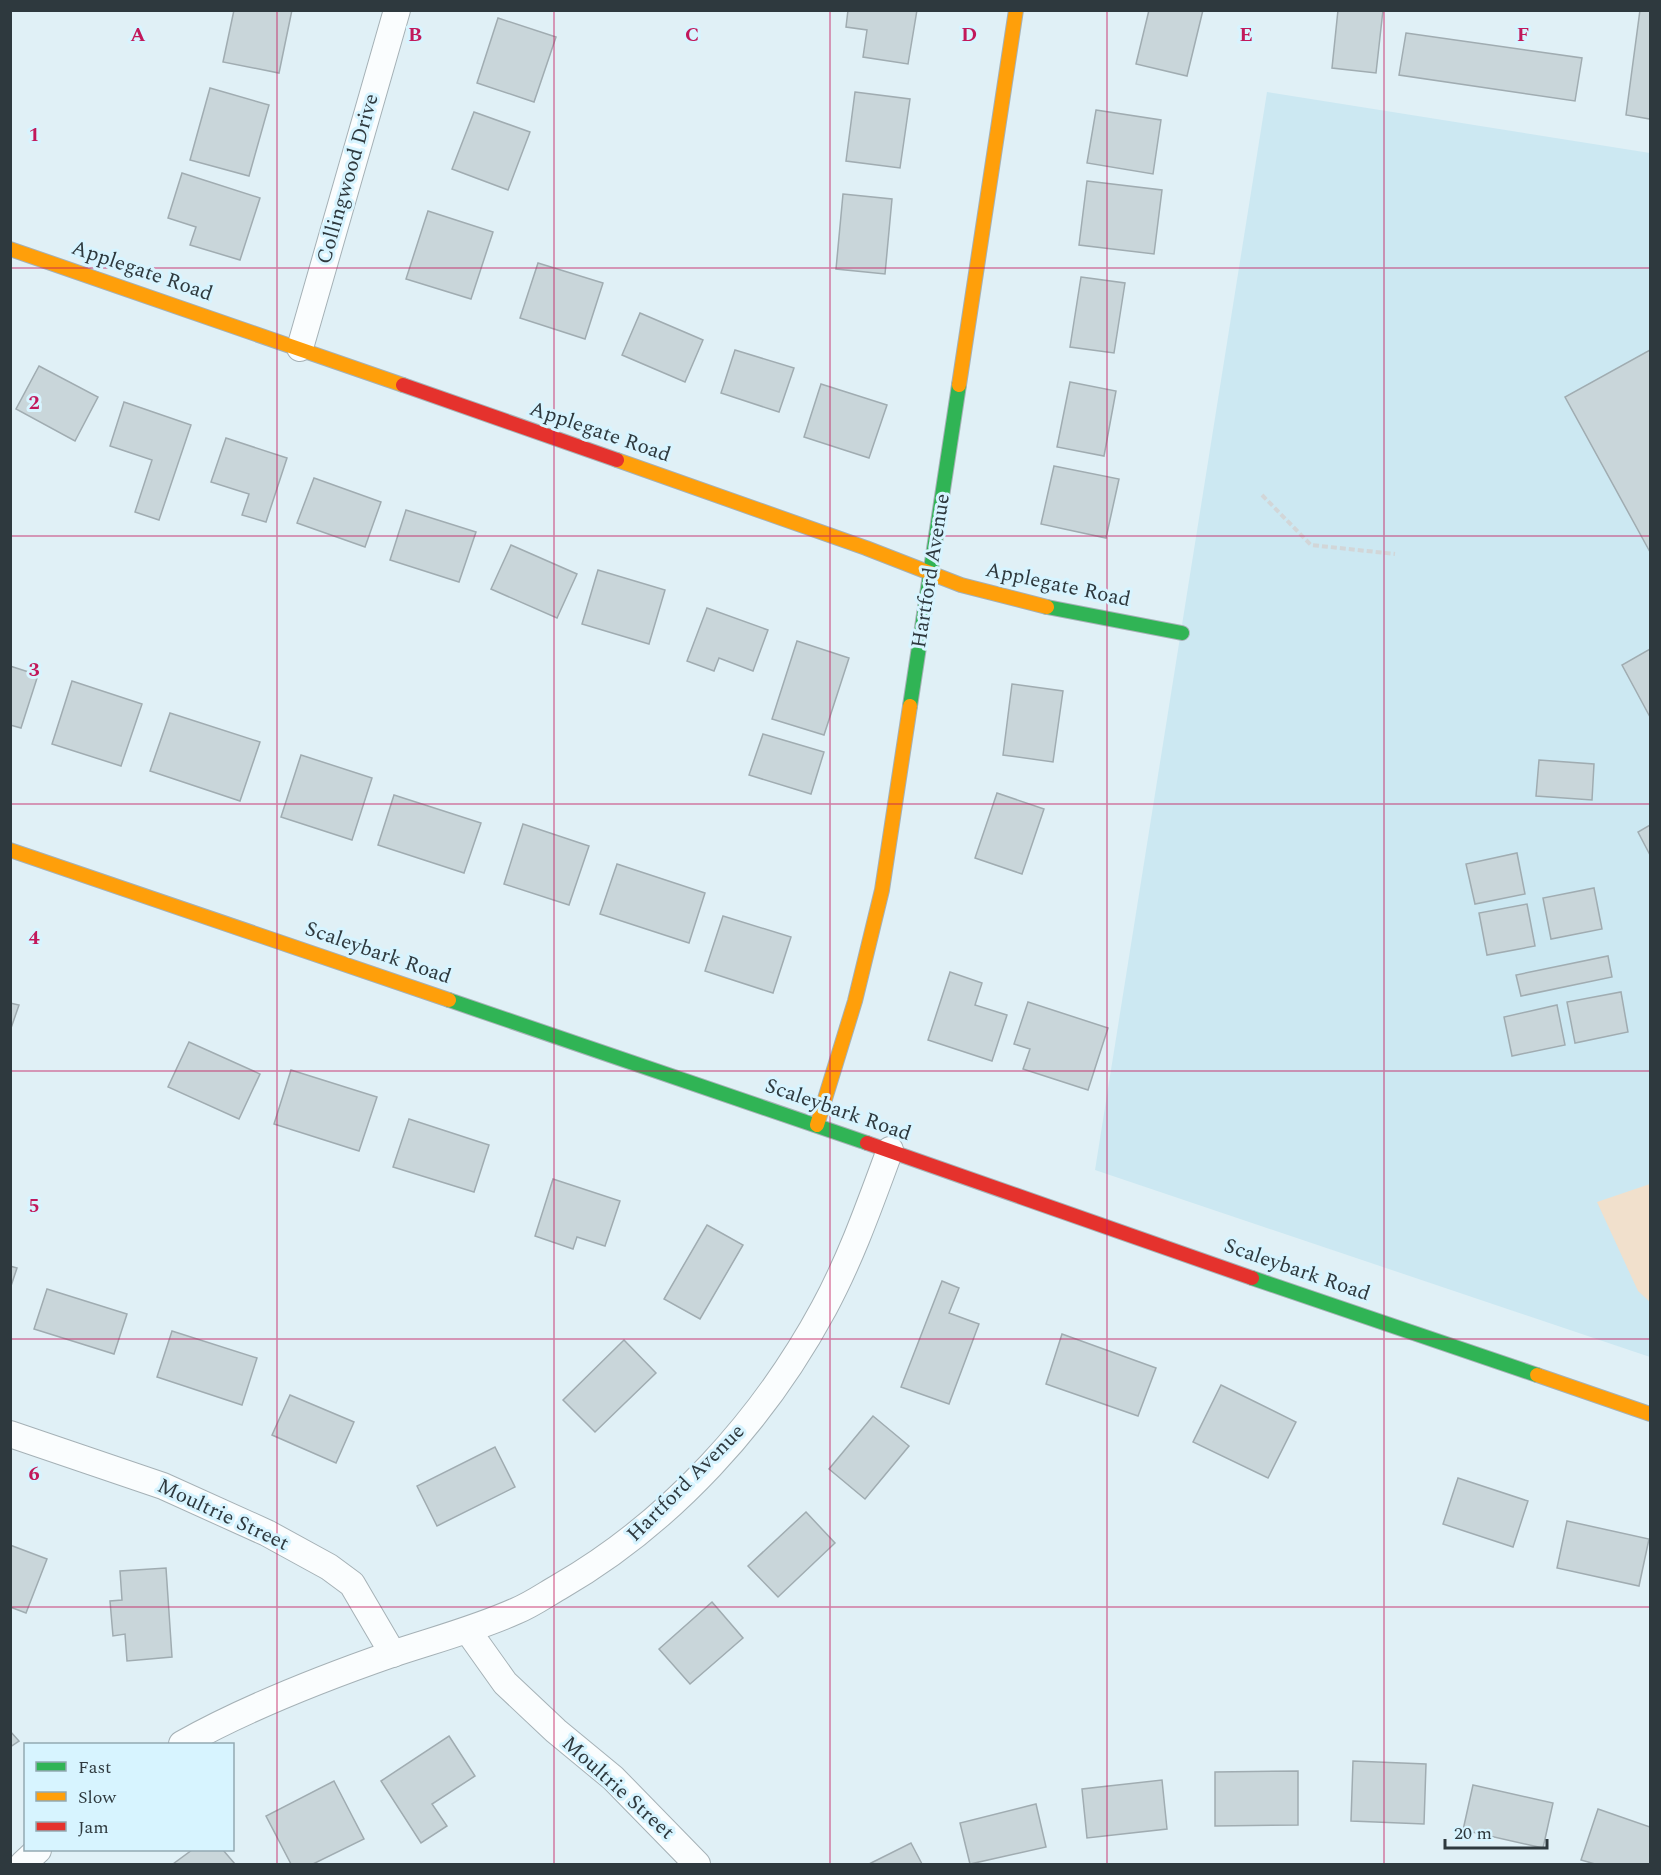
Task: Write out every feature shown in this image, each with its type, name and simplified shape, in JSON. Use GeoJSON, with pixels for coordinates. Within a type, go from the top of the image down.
{"type":"FeatureCollection","features":[{"type":"Feature","properties":{"kind":"street","name":"Collingwood Drive"},"geometry":{"type":"LineString","coordinates":[[300,348],[397,10]]}},
{"type":"Feature","properties":{"kind":"street","name":"Hartford Avenue"},"geometry":{"type":"LineString","coordinates":[[817,1125],[855,1001],[882,890],[1016,10]]}},
{"type":"Feature","properties":{"kind":"street","name":"Applegate Road"},"geometry":{"type":"LineString","coordinates":[[10,249],[300,348],[855,544],[961,585],[1023,602],[1182,633]]}},
{"type":"Feature","properties":{"kind":"street","name":"Scaleybark Road"},"geometry":{"type":"LineString","coordinates":[[10,850],[890,1150],[1016,1197],[1650,1414]]}},
{"type":"Feature","properties":{"kind":"street","name":"Hartford Avenue"},"geometry":{"type":"LineString","coordinates":[[184,1743],[293,1690],[393,1654],[468,1631],[519,1610],[591,1568],[637,1535],[695,1480],[748,1422],[783,1375],[824,1309],[850,1256],[890,1150]]}},
{"type":"Feature","properties":{"kind":"street","name":"Moultrie Street"},"geometry":{"type":"LineString","coordinates":[[10,1434],[162,1486],[267,1533],[329,1567],[352,1584],[393,1654]]}},
{"type":"Feature","properties":{"kind":"street","name":"Moultrie Street"},"geometry":{"type":"LineString","coordinates":[[468,1631],[505,1683],[556,1731],[614,1778],[697,1864]]}},
{"type":"Feature","properties":{"kind":"street"},"geometry":{"type":"LineString","coordinates":[[23,1864],[37,1851]]}},
{"type":"Feature","properties":{"kind":"path"},"geometry":{"type":"LineString","coordinates":[[1262,495],[1311,545],[1395,554]]}},
{"type":"Feature","properties":{"kind":"shaded area"},"geometry":{"type":"Polygon","coordinates":[[[1267,92],[1650,153],[1650,1357],[1095,1170],[1267,92]]]}},
{"type":"Feature","properties":{"kind":"shaded area"},"geometry":{"type":"Polygon","coordinates":[[[1650,1184],[1650,1302],[1638,1291],[1597,1202],[1650,1184]]]}},
{"type":"Feature","properties":{"kind":"building"},"geometry":{"type":"Polygon","coordinates":[[[234,10],[292,10],[279,73],[223,62],[234,10]]]}},
{"type":"Feature","properties":{"kind":"building"},"geometry":{"type":"Polygon","coordinates":[[[848,10],[917,10],[908,64],[863,57],[867,30],[846,27],[848,10]]]}},
{"type":"Feature","properties":{"kind":"building"},"geometry":{"type":"Polygon","coordinates":[[[1149,10],[1203,10],[1187,76],[1136,64],[1149,10]]]}},
{"type":"Feature","properties":{"kind":"building"},"geometry":{"type":"Polygon","coordinates":[[[1338,10],[1383,10],[1376,73],[1332,68],[1338,10]]]}},
{"type":"Feature","properties":{"kind":"building"},"geometry":{"type":"Polygon","coordinates":[[[1640,10],[1650,10],[1650,119],[1626,115],[1640,10]]]}},
{"type":"Feature","properties":{"kind":"building"},"geometry":{"type":"Polygon","coordinates":[[[498,18],[556,37],[534,102],[477,83],[498,18]]]}},
{"type":"Feature","properties":{"kind":"building"},"geometry":{"type":"Polygon","coordinates":[[[1406,33],[1582,58],[1575,101],[1399,75],[1406,33]]]}},
{"type":"Feature","properties":{"kind":"building"},"geometry":{"type":"Polygon","coordinates":[[[210,88],[269,105],[249,176],[190,160],[210,88]]]}},
{"type":"Feature","properties":{"kind":"building"},"geometry":{"type":"Polygon","coordinates":[[[855,92],[910,99],[900,168],[846,161],[855,92]]]}},
{"type":"Feature","properties":{"kind":"building"},"geometry":{"type":"Polygon","coordinates":[[[1096,110],[1161,120],[1153,174],[1087,163],[1096,110]]]}},
{"type":"Feature","properties":{"kind":"building"},"geometry":{"type":"Polygon","coordinates":[[[474,112],[530,132],[508,190],[452,169],[474,112]]]}},
{"type":"Feature","properties":{"kind":"building"},"geometry":{"type":"Polygon","coordinates":[[[182,173],[260,198],[240,260],[190,245],[196,227],[168,218],[182,173]]]}},
{"type":"Feature","properties":{"kind":"building"},"geometry":{"type":"Polygon","coordinates":[[[1087,181],[1162,190],[1154,254],[1079,245],[1087,181]]]}},
{"type":"Feature","properties":{"kind":"building"},"geometry":{"type":"Polygon","coordinates":[[[843,194],[892,199],[885,274],[836,269],[843,194]]]}},
{"type":"Feature","properties":{"kind":"building"},"geometry":{"type":"Polygon","coordinates":[[[428,211],[493,232],[471,299],[406,279],[428,211]]]}},
{"type":"Feature","properties":{"kind":"building"},"geometry":{"type":"Polygon","coordinates":[[[538,263],[603,283],[585,339],[520,318],[538,263]]]}},
{"type":"Feature","properties":{"kind":"building"},"geometry":{"type":"Polygon","coordinates":[[[1081,277],[1125,283],[1114,353],[1070,347],[1081,277]]]}},
{"type":"Feature","properties":{"kind":"building"},"geometry":{"type":"Polygon","coordinates":[[[640,313],[703,340],[685,382],[622,355],[640,313]]]}},
{"type":"Feature","properties":{"kind":"building"},"geometry":{"type":"Polygon","coordinates":[[[735,350],[794,368],[779,412],[721,393],[735,350]]]}},
{"type":"Feature","properties":{"kind":"building"},"geometry":{"type":"Polygon","coordinates":[[[1650,350],[1650,552],[1565,397],[1650,350]]]}},
{"type":"Feature","properties":{"kind":"building"},"geometry":{"type":"Polygon","coordinates":[[[39,366],[98,397],[75,441],[16,409],[39,366]]]}},
{"type":"Feature","properties":{"kind":"building"},"geometry":{"type":"Polygon","coordinates":[[[1070,382],[1116,391],[1104,456],[1057,447],[1070,382]]]}},
{"type":"Feature","properties":{"kind":"building"},"geometry":{"type":"Polygon","coordinates":[[[821,384],[887,405],[869,458],[804,437],[821,384]]]}},
{"type":"Feature","properties":{"kind":"building"},"geometry":{"type":"Polygon","coordinates":[[[124,402],[191,425],[159,520],[135,512],[152,460],[110,446],[124,402]]]}},
{"type":"Feature","properties":{"kind":"building"},"geometry":{"type":"Polygon","coordinates":[[[226,438],[287,458],[266,522],[242,515],[249,494],[211,482],[226,438]]]}},
{"type":"Feature","properties":{"kind":"building"},"geometry":{"type":"Polygon","coordinates":[[[1054,466],[1119,479],[1106,538],[1041,524],[1054,466]]]}},
{"type":"Feature","properties":{"kind":"building"},"geometry":{"type":"Polygon","coordinates":[[[314,478],[381,502],[365,547],[297,523],[314,478]]]}},
{"type":"Feature","properties":{"kind":"building"},"geometry":{"type":"Polygon","coordinates":[[[406,510],[476,532],[459,582],[390,560],[406,510]]]}},
{"type":"Feature","properties":{"kind":"building"},"geometry":{"type":"Polygon","coordinates":[[[511,545],[577,574],[557,618],[491,589],[511,545]]]}},
{"type":"Feature","properties":{"kind":"building"},"geometry":{"type":"Polygon","coordinates":[[[598,570],[665,590],[649,644],[582,624],[598,570]]]}},
{"type":"Feature","properties":{"kind":"building"},"geometry":{"type":"Polygon","coordinates":[[[707,608],[768,630],[753,671],[719,658],[714,671],[687,661],[707,608]]]}},
{"type":"Feature","properties":{"kind":"building"},"geometry":{"type":"Polygon","coordinates":[[[797,641],[849,658],[824,735],[772,719],[797,641]]]}},
{"type":"Feature","properties":{"kind":"building"},"geometry":{"type":"Polygon","coordinates":[[[1650,649],[1650,717],[1622,665],[1650,649]]]}},
{"type":"Feature","properties":{"kind":"building"},"geometry":{"type":"Polygon","coordinates":[[[10,666],[38,675],[21,728],[10,725],[10,666]]]}},
{"type":"Feature","properties":{"kind":"building"},"geometry":{"type":"Polygon","coordinates":[[[72,681],[142,704],[121,766],[52,744],[72,681]]]}},
{"type":"Feature","properties":{"kind":"building"},"geometry":{"type":"Polygon","coordinates":[[[1012,684],[1063,691],[1053,762],[1003,755],[1012,684]]]}},
{"type":"Feature","properties":{"kind":"building"},"geometry":{"type":"Polygon","coordinates":[[[170,713],[260,742],[240,801],[150,771],[170,713]]]}},
{"type":"Feature","properties":{"kind":"building"},"geometry":{"type":"Polygon","coordinates":[[[763,734],[824,752],[811,794],[749,775],[763,734]]]}},
{"type":"Feature","properties":{"kind":"building"},"geometry":{"type":"Polygon","coordinates":[[[301,755],[372,778],[352,840],[281,817],[301,755]]]}},
{"type":"Feature","properties":{"kind":"building"},"geometry":{"type":"Polygon","coordinates":[[[1539,760],[1594,764],[1592,800],[1536,796],[1539,760]]]}},
{"type":"Feature","properties":{"kind":"building"},"geometry":{"type":"Polygon","coordinates":[[[997,793],[1044,809],[1022,874],[975,858],[997,793]]]}},
{"type":"Feature","properties":{"kind":"building"},"geometry":{"type":"Polygon","coordinates":[[[394,795],[481,823],[464,873],[378,845],[394,795]]]}},
{"type":"Feature","properties":{"kind":"building"},"geometry":{"type":"Polygon","coordinates":[[[523,824],[589,846],[569,905],[504,884],[523,824]]]}},
{"type":"Feature","properties":{"kind":"building"},"geometry":{"type":"Polygon","coordinates":[[[1650,825],[1650,855],[1638,832],[1650,825]]]}},
{"type":"Feature","properties":{"kind":"building"},"geometry":{"type":"Polygon","coordinates":[[[1517,853],[1525,894],[1475,904],[1466,864],[1517,853]]]}},
{"type":"Feature","properties":{"kind":"building"},"geometry":{"type":"Polygon","coordinates":[[[617,864],[705,893],[689,943],[600,914],[617,864]]]}},
{"type":"Feature","properties":{"kind":"building"},"geometry":{"type":"Polygon","coordinates":[[[1594,888],[1602,929],[1551,939],[1543,898],[1594,888]]]}},
{"type":"Feature","properties":{"kind":"building"},"geometry":{"type":"Polygon","coordinates":[[[1527,904],[1535,946],[1487,955],[1479,913],[1527,904]]]}},
{"type":"Feature","properties":{"kind":"building"},"geometry":{"type":"Polygon","coordinates":[[[723,916],[791,937],[773,993],[705,971],[723,916]]]}},
{"type":"Feature","properties":{"kind":"building"},"geometry":{"type":"Polygon","coordinates":[[[1608,956],[1612,977],[1521,996],[1516,975],[1608,956]]]}},
{"type":"Feature","properties":{"kind":"building"},"geometry":{"type":"Polygon","coordinates":[[[950,972],[982,983],[975,1005],[1007,1015],[992,1061],[928,1040],[950,972]]]}},
{"type":"Feature","properties":{"kind":"building"},"geometry":{"type":"Polygon","coordinates":[[[1621,992],[1628,1032],[1575,1043],[1567,1002],[1621,992]]]}},
{"type":"Feature","properties":{"kind":"building"},"geometry":{"type":"Polygon","coordinates":[[[1028,1002],[1108,1028],[1088,1090],[1023,1069],[1030,1049],[1014,1044],[1028,1002]]]}},
{"type":"Feature","properties":{"kind":"building"},"geometry":{"type":"Polygon","coordinates":[[[10,1003],[19,1005],[10,1031],[10,1003]]]}},
{"type":"Feature","properties":{"kind":"building"},"geometry":{"type":"Polygon","coordinates":[[[1557,1005],[1565,1045],[1512,1056],[1504,1017],[1557,1005]]]}},
{"type":"Feature","properties":{"kind":"building"},"geometry":{"type":"Polygon","coordinates":[[[189,1042],[260,1074],[239,1119],[168,1087],[189,1042]]]}},
{"type":"Feature","properties":{"kind":"building"},"geometry":{"type":"Polygon","coordinates":[[[291,1070],[377,1097],[359,1151],[274,1124],[291,1070]]]}},
{"type":"Feature","properties":{"kind":"building"},"geometry":{"type":"Polygon","coordinates":[[[409,1119],[489,1145],[474,1192],[393,1167],[409,1119]]]}},
{"type":"Feature","properties":{"kind":"building"},"geometry":{"type":"Polygon","coordinates":[[[553,1179],[620,1201],[605,1246],[577,1237],[573,1249],[535,1236],[553,1179]]]}},
{"type":"Feature","properties":{"kind":"building"},"geometry":{"type":"Polygon","coordinates":[[[707,1225],[743,1245],[700,1319],[664,1299],[707,1225]]]}},
{"type":"Feature","properties":{"kind":"building"},"geometry":{"type":"Polygon","coordinates":[[[10,1266],[17,1268],[10,1289],[10,1266]]]}},
{"type":"Feature","properties":{"kind":"building"},"geometry":{"type":"Polygon","coordinates":[[[942,1281],[959,1288],[949,1313],[979,1324],[949,1404],[901,1387],[942,1281]]]}},
{"type":"Feature","properties":{"kind":"building"},"geometry":{"type":"Polygon","coordinates":[[[47,1289],[127,1314],[114,1354],[34,1329],[47,1289]]]}},
{"type":"Feature","properties":{"kind":"building"},"geometry":{"type":"Polygon","coordinates":[[[172,1331],[257,1358],[242,1405],[157,1377],[172,1331]]]}},
{"type":"Feature","properties":{"kind":"building"},"geometry":{"type":"Polygon","coordinates":[[[1062,1334],[1156,1368],[1138,1416],[1046,1384],[1062,1334]]]}},
{"type":"Feature","properties":{"kind":"building"},"geometry":{"type":"Polygon","coordinates":[[[624,1340],[656,1373],[595,1432],[563,1400],[624,1340]]]}},
{"type":"Feature","properties":{"kind":"building"},"geometry":{"type":"Polygon","coordinates":[[[1221,1385],[1296,1422],[1268,1478],[1193,1442],[1221,1385]]]}},
{"type":"Feature","properties":{"kind":"building"},"geometry":{"type":"Polygon","coordinates":[[[290,1395],[354,1422],[336,1463],[272,1435],[290,1395]]]}},
{"type":"Feature","properties":{"kind":"building"},"geometry":{"type":"Polygon","coordinates":[[[873,1416],[909,1446],[865,1499],[829,1469],[873,1416]]]}},
{"type":"Feature","properties":{"kind":"building"},"geometry":{"type":"Polygon","coordinates":[[[495,1447],[515,1487],[437,1526],[417,1486],[495,1447]]]}},
{"type":"Feature","properties":{"kind":"building"},"geometry":{"type":"Polygon","coordinates":[[[1458,1478],[1528,1501],[1513,1547],[1443,1524],[1458,1478]]]}},
{"type":"Feature","properties":{"kind":"building"},"geometry":{"type":"Polygon","coordinates":[[[806,1512],[835,1543],[778,1597],[748,1566],[806,1512]]]}},
{"type":"Feature","properties":{"kind":"building"},"geometry":{"type":"Polygon","coordinates":[[[1567,1521],[1649,1539],[1639,1586],[1557,1568],[1567,1521]]]}},
{"type":"Feature","properties":{"kind":"building"},"geometry":{"type":"Polygon","coordinates":[[[10,1545],[47,1559],[26,1613],[10,1607],[10,1545]]]}},
{"type":"Feature","properties":{"kind":"building"},"geometry":{"type":"Polygon","coordinates":[[[166,1568],[172,1657],[127,1661],[125,1634],[113,1636],[110,1601],[122,1600],[120,1571],[166,1568]]]}},
{"type":"Feature","properties":{"kind":"building"},"geometry":{"type":"Polygon","coordinates":[[[712,1602],[743,1638],[690,1684],[659,1649],[712,1602]]]}},
{"type":"Feature","properties":{"kind":"building"},"geometry":{"type":"Polygon","coordinates":[[[10,1731],[19,1741],[10,1747],[10,1731]]]}},
{"type":"Feature","properties":{"kind":"building"},"geometry":{"type":"Polygon","coordinates":[[[449,1736],[475,1776],[432,1804],[447,1826],[421,1843],[381,1781],[449,1736]]]}},
{"type":"Feature","properties":{"kind":"building"},"geometry":{"type":"Polygon","coordinates":[[[1353,1761],[1426,1764],[1424,1824],[1351,1821],[1353,1761]]]}},
{"type":"Feature","properties":{"kind":"building"},"geometry":{"type":"Polygon","coordinates":[[[1298,1771],[1298,1825],[1215,1826],[1215,1772],[1298,1771]]]}},
{"type":"Feature","properties":{"kind":"building"},"geometry":{"type":"Polygon","coordinates":[[[1162,1780],[1167,1829],[1087,1838],[1082,1789],[1162,1780]]]}},
{"type":"Feature","properties":{"kind":"building"},"geometry":{"type":"Polygon","coordinates":[[[334,1781],[364,1839],[313,1864],[291,1864],[266,1816],[334,1781]]]}},
{"type":"Feature","properties":{"kind":"building"},"geometry":{"type":"Polygon","coordinates":[[[1473,1785],[1553,1803],[1543,1848],[1463,1830],[1473,1785]]]}},
{"type":"Feature","properties":{"kind":"building"},"geometry":{"type":"Polygon","coordinates":[[[1036,1804],[1046,1847],[970,1864],[960,1823],[1036,1804]]]}},
{"type":"Feature","properties":{"kind":"building"},"geometry":{"type":"Polygon","coordinates":[[[1598,1809],[1650,1827],[1650,1864],[1595,1864],[1581,1860],[1598,1809]]]}},
{"type":"Feature","properties":{"kind":"building"},"geometry":{"type":"Polygon","coordinates":[[[911,1843],[922,1864],[869,1864],[911,1843]]]}},
{"type":"Feature","properties":{"kind":"building"},"geometry":{"type":"Polygon","coordinates":[[[191,1851],[224,1851],[235,1864],[173,1864],[191,1851]]]}},
{"type":"Feature","properties":{"kind":"traffic: fast"},"geometry":{"type":"LineString","coordinates":[[910,706],[959,385]]}},
{"type":"Feature","properties":{"kind":"traffic: fast"},"geometry":{"type":"LineString","coordinates":[[1047,607],[1182,633]]}},
{"type":"Feature","properties":{"kind":"traffic: fast"},"geometry":{"type":"LineString","coordinates":[[449,1000],[867,1143]]}},
{"type":"Feature","properties":{"kind":"traffic: fast"},"geometry":{"type":"LineString","coordinates":[[1252,1278],[1537,1375]]}},
{"type":"Feature","properties":{"kind":"traffic: slow"},"geometry":{"type":"LineString","coordinates":[[959,385],[1016,10]]}},
{"type":"Feature","properties":{"kind":"traffic: slow"},"geometry":{"type":"LineString","coordinates":[[10,249],[403,385]]}},
{"type":"Feature","properties":{"kind":"traffic: slow"},"geometry":{"type":"LineString","coordinates":[[617,460],[866,548],[961,585],[1047,607]]}},
{"type":"Feature","properties":{"kind":"traffic: slow"},"geometry":{"type":"LineString","coordinates":[[817,1125],[855,1001],[882,890],[910,706]]}},
{"type":"Feature","properties":{"kind":"traffic: slow"},"geometry":{"type":"LineString","coordinates":[[10,850],[449,1000]]}},
{"type":"Feature","properties":{"kind":"traffic: slow"},"geometry":{"type":"LineString","coordinates":[[1537,1375],[1650,1414]]}},
{"type":"Feature","properties":{"kind":"traffic: jam"},"geometry":{"type":"LineString","coordinates":[[403,385],[617,460]]}},
{"type":"Feature","properties":{"kind":"traffic: jam"},"geometry":{"type":"LineString","coordinates":[[867,1143],[1252,1278]]}}]}
